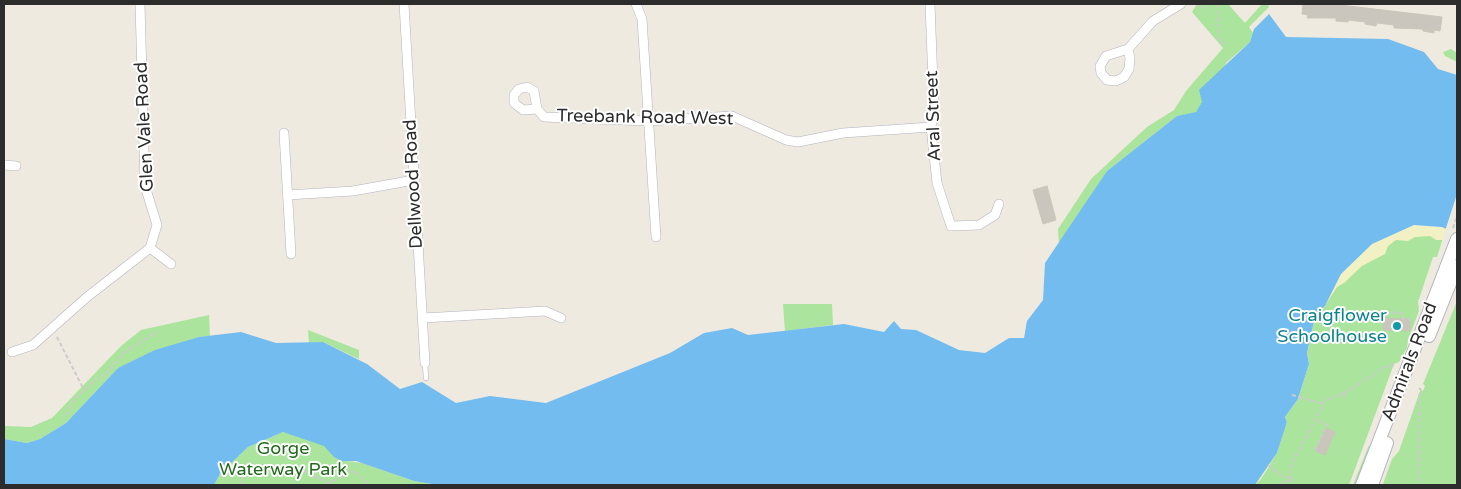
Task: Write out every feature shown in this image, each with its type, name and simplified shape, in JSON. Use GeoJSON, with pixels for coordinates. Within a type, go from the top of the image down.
{"type":"FeatureCollection","features":[{"type":"Feature","properties":{"kind":"main road","name":"Admirals Road"},"geometry":{"type":"LineString","coordinates":[[1372,485],[1453,262],[1457,239]]}},
{"type":"Feature","properties":{"kind":"main road","name":"Admirals Road"},"geometry":{"type":"LineString","coordinates":[[1362,485],[1453,262]]}},
{"type":"Feature","properties":{"kind":"street","name":"Glen Vale Road"},"geometry":{"type":"LineString","coordinates":[[140,4],[145,186],[156,225],[150,248]]}},
{"type":"Feature","properties":{"kind":"street","name":"Dellwood Road"},"geometry":{"type":"LineString","coordinates":[[404,4],[425,363]]}},
{"type":"Feature","properties":{"kind":"street"},"geometry":{"type":"LineString","coordinates":[[636,4],[642,19],[656,237]]}},
{"type":"Feature","properties":{"kind":"street","name":"Aral Street"},"geometry":{"type":"LineString","coordinates":[[930,4],[934,109],[930,127],[937,183],[952,226],[979,225],[995,215],[999,204]]}},
{"type":"Feature","properties":{"kind":"street"},"geometry":{"type":"LineString","coordinates":[[1128,49],[1152,21],[1180,4]]}},
{"type":"Feature","properties":{"kind":"street","name":"Treebank Road West"},"geometry":{"type":"LineString","coordinates":[[536,109],[544,117],[648,121],[732,116],[786,140],[798,142],[843,133],[930,127]]}},
{"type":"Feature","properties":{"kind":"street"},"geometry":{"type":"LineString","coordinates":[[284,133],[291,254]]}},
{"type":"Feature","properties":{"kind":"street"},"geometry":{"type":"LineString","coordinates":[[4,165],[16,166]]}},
{"type":"Feature","properties":{"kind":"street"},"geometry":{"type":"LineString","coordinates":[[287,195],[353,191],[414,180]]}},
{"type":"Feature","properties":{"kind":"street"},"geometry":{"type":"LineString","coordinates":[[12,352],[33,345],[87,298],[150,248],[171,264]]}},
{"type":"Feature","properties":{"kind":"street"},"geometry":{"type":"LineString","coordinates":[[423,318],[545,311],[561,318]]}},
{"type":"Feature","properties":{"kind":"lane"},"geometry":{"type":"LineString","coordinates":[[425,363],[426,378]]}},
{"type":"Feature","properties":{"kind":"path"},"geometry":{"type":"LineString","coordinates":[[1196,4],[1200,6],[1208,4]]}},
{"type":"Feature","properties":{"kind":"path"},"geometry":{"type":"LineString","coordinates":[[1217,4],[1219,41],[1224,44]]}},
{"type":"Feature","properties":{"kind":"path"},"geometry":{"type":"LineString","coordinates":[[1380,312],[1402,313],[1404,319],[1418,321]]}},
{"type":"Feature","properties":{"kind":"path"},"geometry":{"type":"LineString","coordinates":[[53,327],[84,390]]}},
{"type":"Feature","properties":{"kind":"path"},"geometry":{"type":"LineString","coordinates":[[66,415],[73,401],[95,380],[107,373],[123,353],[157,332]]}},
{"type":"Feature","properties":{"kind":"path"},"geometry":{"type":"LineString","coordinates":[[1294,485],[1289,470],[1325,401],[1344,393],[1383,368],[1394,365]]}},
{"type":"Feature","properties":{"kind":"path"},"geometry":{"type":"LineString","coordinates":[[1419,388],[1422,391],[1419,395],[1420,485]]}},
{"type":"Feature","properties":{"kind":"path"},"geometry":{"type":"LineString","coordinates":[[1344,393],[1346,400]]}},
{"type":"Feature","properties":{"kind":"path"},"geometry":{"type":"LineString","coordinates":[[1292,395],[1324,404]]}},
{"type":"Feature","properties":{"kind":"path"},"geometry":{"type":"LineString","coordinates":[[1315,450],[1327,425],[1316,420]]}},
{"type":"Feature","properties":{"kind":"path"},"geometry":{"type":"LineString","coordinates":[[242,485],[244,478],[250,472],[269,465],[302,470],[333,485]]}},
{"type":"Feature","properties":{"kind":"path"},"geometry":{"type":"LineString","coordinates":[[1268,465],[1280,475],[1291,479]]}},
{"type":"Feature","properties":{"kind":"path"},"geometry":{"type":"LineString","coordinates":[[328,484],[353,470],[370,485]]}},
{"type":"Feature","properties":{"kind":"path"},"geometry":{"type":"LineString","coordinates":[[1278,485],[1291,479]]}},
{"type":"Feature","properties":{"kind":"green space"},"geometry":{"type":"Polygon","coordinates":[[[1197,4],[1228,4],[1245,23],[1262,4],[1268,4],[1269,7],[1249,27],[1253,33],[1250,42],[1227,62],[1196,113],[1177,116],[1107,171],[1059,245],[1058,229],[1091,179],[1147,127],[1174,110],[1186,91],[1223,48],[1192,12],[1197,4]]]}},
{"type":"Feature","properties":{"kind":"green space"},"geometry":{"type":"Polygon","coordinates":[[[1451,49],[1457,53],[1457,62],[1445,56],[1443,52],[1451,49]]]}},
{"type":"Feature","properties":{"kind":"green space"},"geometry":{"type":"Polygon","coordinates":[[[1446,228],[1437,257],[1433,257],[1418,302],[1419,311],[1408,340],[1407,348],[1399,362],[1394,364],[1349,485],[1255,485],[1269,467],[1287,422],[1285,417],[1298,399],[1309,364],[1307,353],[1315,317],[1325,306],[1341,274],[1372,244],[1446,228]]]}},
{"type":"Feature","properties":{"kind":"green space"},"geometry":{"type":"Polygon","coordinates":[[[1457,301],[1457,485],[1383,484],[1392,459],[1399,451],[1420,391],[1423,391],[1425,386],[1423,384],[1457,301]]]}},
{"type":"Feature","properties":{"kind":"green space"},"geometry":{"type":"Polygon","coordinates":[[[783,304],[832,304],[833,325],[785,331],[783,304]]]}},
{"type":"Feature","properties":{"kind":"green space"},"geometry":{"type":"Polygon","coordinates":[[[209,315],[210,336],[199,337],[118,368],[66,423],[40,439],[27,443],[4,439],[4,426],[31,427],[52,418],[121,346],[141,330],[209,315]]]}},
{"type":"Feature","properties":{"kind":"green space"},"geometry":{"type":"Polygon","coordinates":[[[308,330],[359,350],[359,359],[323,342],[309,343],[308,330]]]}},
{"type":"Feature","properties":{"kind":"green space","name":"Gorge Waterway Park"},"geometry":{"type":"Polygon","coordinates":[[[283,432],[321,438],[348,461],[362,463],[414,481],[432,484],[483,485],[214,485],[220,474],[248,447],[283,432]]]}},
{"type":"Feature","properties":{"kind":"green space"},"geometry":{"type":"Polygon","coordinates":[[[1369,445],[1356,485],[1353,485],[1369,445]]]}},
{"type":"Feature","properties":{"kind":"sand"},"geometry":{"type":"Polygon","coordinates":[[[1414,225],[1446,228],[1443,240],[1436,240],[1430,236],[1415,237],[1408,241],[1396,240],[1388,246],[1385,254],[1362,266],[1337,287],[1323,309],[1315,317],[1307,353],[1309,364],[1298,399],[1285,417],[1287,422],[1277,453],[1261,479],[1255,485],[1206,485],[1310,302],[1372,244],[1414,225]]]}},
{"type":"Feature","properties":{"kind":"water"},"geometry":{"type":"Polygon","coordinates":[[[1269,14],[1286,37],[1388,39],[1424,52],[1438,69],[1457,75],[1457,234],[1442,227],[1414,225],[1372,244],[1341,274],[1325,306],[1315,317],[1307,353],[1309,364],[1298,399],[1285,417],[1287,422],[1277,453],[1255,485],[432,484],[414,481],[356,461],[342,461],[334,457],[324,446],[283,432],[248,447],[220,474],[214,485],[4,485],[4,439],[27,443],[40,439],[66,423],[118,368],[155,350],[199,337],[241,332],[276,343],[323,342],[367,364],[400,389],[422,382],[456,403],[490,396],[546,403],[670,353],[704,333],[732,328],[748,335],[844,324],[884,332],[894,321],[901,329],[916,330],[959,350],[985,353],[1009,338],[1024,338],[1027,321],[1043,300],[1045,263],[1107,171],[1177,116],[1196,112],[1202,102],[1199,90],[1250,42],[1254,29],[1269,14]]]}},
{"type":"Feature","properties":{"kind":"pier"},"geometry":{"type":"Polygon","coordinates":[[[1457,194],[1457,236],[1445,231],[1457,194]]]}},
{"type":"Feature","properties":{"kind":"building"},"geometry":{"type":"Polygon","coordinates":[[[1303,4],[1332,4],[1442,17],[1440,31],[1434,30],[1434,33],[1423,31],[1423,29],[1394,28],[1394,25],[1377,23],[1376,26],[1365,24],[1365,22],[1336,21],[1336,18],[1307,18],[1308,15],[1302,14],[1303,4]]]}},
{"type":"Feature","properties":{"kind":"building"},"geometry":{"type":"Polygon","coordinates":[[[1047,186],[1056,220],[1043,224],[1033,190],[1047,186]]]}},
{"type":"Feature","properties":{"kind":"building","name":"Craigflower Schoolhouse"},"geometry":{"type":"Polygon","coordinates":[[[1383,318],[1410,319],[1410,331],[1383,330],[1383,318]]]}},
{"type":"Feature","properties":{"kind":"building"},"geometry":{"type":"Polygon","coordinates":[[[1326,428],[1335,432],[1325,455],[1316,451],[1326,428]]]}},
{"type":"Feature","properties":{"kind":"place","name":"Craigflower Schoolhouse"},"geometry":{"type":"Point","coordinates":[1397,326]}}]}
